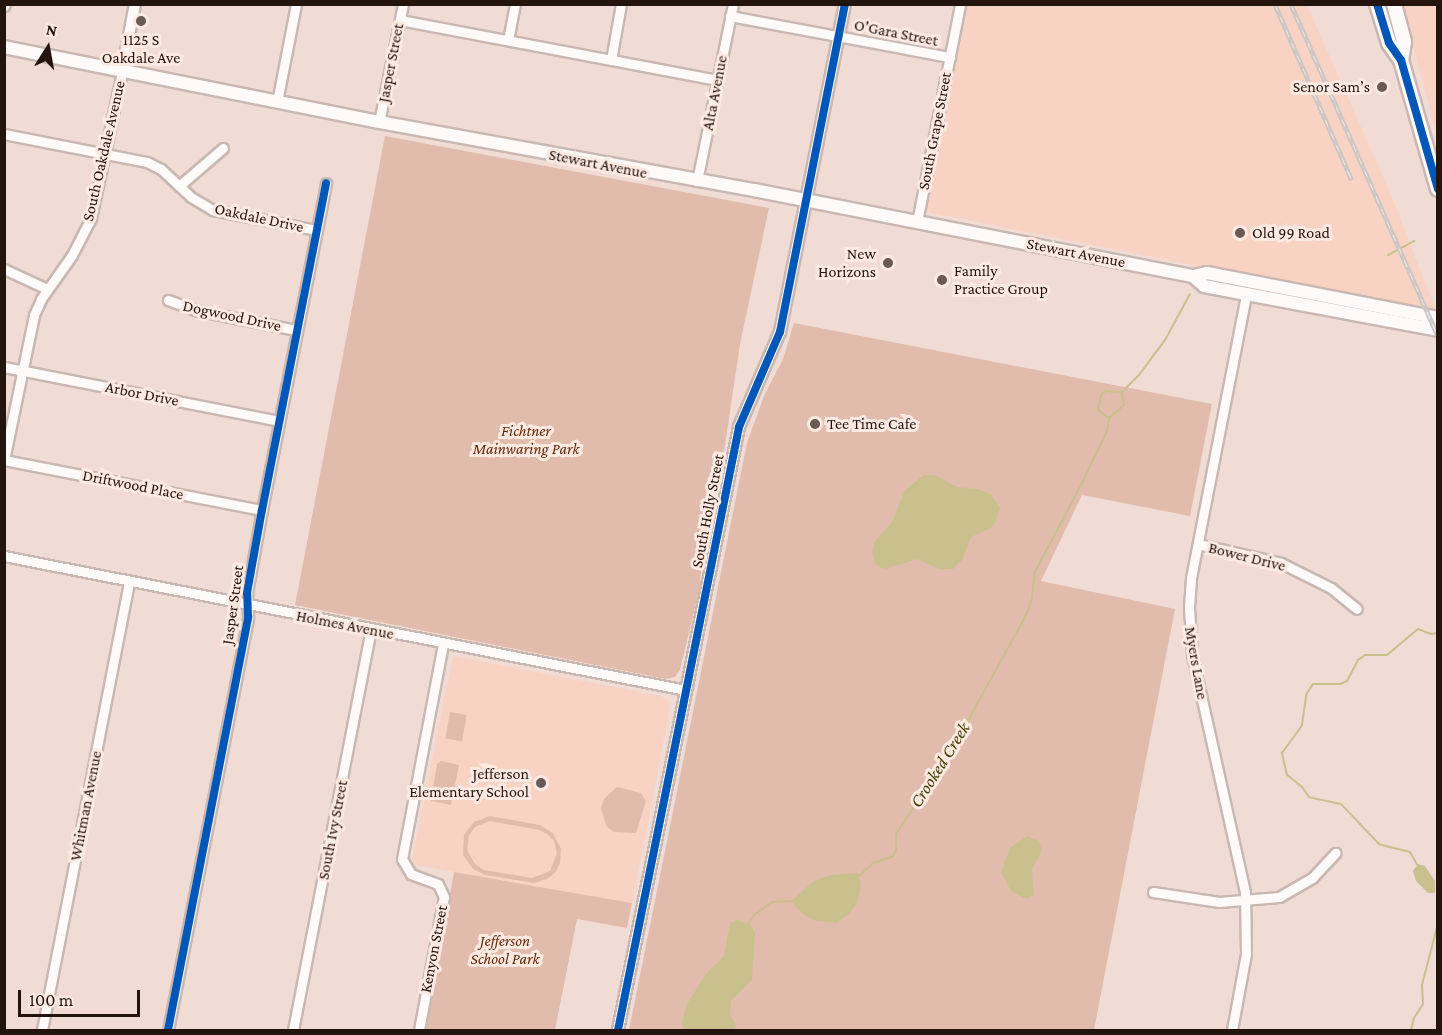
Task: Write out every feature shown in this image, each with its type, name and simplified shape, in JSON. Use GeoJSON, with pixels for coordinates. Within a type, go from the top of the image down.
{"type":"FeatureCollection","features":[{"type":"Feature","properties":{"kind":"main road"},"geometry":{"type":"LineString","coordinates":[[1377,4],[1389,43],[1401,60],[1437,189]]}},
{"type":"Feature","properties":{"kind":"main road"},"geometry":{"type":"LineString","coordinates":[[1385,4],[1390,20],[1398,19]]}},
{"type":"Feature","properties":{"kind":"main road"},"geometry":{"type":"LineString","coordinates":[[1394,4],[1404,42],[1401,60]]}},
{"type":"Feature","properties":{"kind":"main road","name":"Stewart Avenue"},"geometry":{"type":"LineString","coordinates":[[4,47],[379,122],[1193,276],[1207,273],[1437,318]]}},
{"type":"Feature","properties":{"kind":"main road","name":"Stewart Avenue"},"geometry":{"type":"LineString","coordinates":[[1193,276],[1204,286],[1437,330]]}},
{"type":"Feature","properties":{"kind":"main road"},"geometry":{"type":"LineString","coordinates":[[1246,294],[1254,289],[1298,297],[1323,295]]}},
{"type":"Feature","properties":{"kind":"street","name":"South Oakdale Avenue"},"geometry":{"type":"LineString","coordinates":[[5,460],[34,315],[47,289],[72,255],[89,224],[135,4]]}},
{"type":"Feature","properties":{"kind":"street"},"geometry":{"type":"LineString","coordinates":[[278,102],[296,4]]}},
{"type":"Feature","properties":{"kind":"street","name":"Jasper Street"},"geometry":{"type":"LineString","coordinates":[[379,122],[403,4]]}},
{"type":"Feature","properties":{"kind":"street"},"geometry":{"type":"LineString","coordinates":[[508,40],[515,4]]}},
{"type":"Feature","properties":{"kind":"street"},"geometry":{"type":"LineString","coordinates":[[610,60],[621,4]]}},
{"type":"Feature","properties":{"kind":"street","name":"Alta Avenue"},"geometry":{"type":"LineString","coordinates":[[697,181],[733,4]]}},
{"type":"Feature","properties":{"kind":"street","name":"South Holly Street"},"geometry":{"type":"LineString","coordinates":[[618,1030],[738,427],[780,332],[845,4]]}},
{"type":"Feature","properties":{"kind":"street","name":"South Grape Street"},"geometry":{"type":"LineString","coordinates":[[917,222],[960,4]]}},
{"type":"Feature","properties":{"kind":"street","name":"O'Gara Street"},"geometry":{"type":"LineString","coordinates":[[730,16],[950,57]]}},
{"type":"Feature","properties":{"kind":"street"},"geometry":{"type":"LineString","coordinates":[[400,20],[717,80]]}},
{"type":"Feature","properties":{"kind":"street","name":"Oakdale Drive"},"geometry":{"type":"LineString","coordinates":[[4,134],[153,165],[197,202],[213,210],[316,230]]}},
{"type":"Feature","properties":{"kind":"street"},"geometry":{"type":"LineString","coordinates":[[179,186],[222,148]]}},
{"type":"Feature","properties":{"kind":"street","name":"Jasper Street"},"geometry":{"type":"LineString","coordinates":[[168,1030],[248,617],[247,606],[262,510],[326,183]]}},
{"type":"Feature","properties":{"kind":"street"},"geometry":{"type":"LineString","coordinates":[[4,269],[47,289]]}},
{"type":"Feature","properties":{"kind":"street","name":"Myers Lane"},"geometry":{"type":"LineString","coordinates":[[1232,1030],[1246,954],[1245,900],[1241,866],[1192,654],[1189,594],[1246,294]]}},
{"type":"Feature","properties":{"kind":"street","name":"Dogwood Drive"},"geometry":{"type":"LineString","coordinates":[[168,300],[195,310],[296,330]]}},
{"type":"Feature","properties":{"kind":"street","name":"Arbor Drive"},"geometry":{"type":"LineString","coordinates":[[4,367],[279,421]]}},
{"type":"Feature","properties":{"kind":"street","name":"Driftwood Place"},"geometry":{"type":"LineString","coordinates":[[5,460],[262,510]]}},
{"type":"Feature","properties":{"kind":"street","name":"Bower Drive"},"geometry":{"type":"LineString","coordinates":[[1197,544],[1281,563],[1331,588],[1357,609]]}},
{"type":"Feature","properties":{"kind":"street","name":"Holmes Avenue"},"geometry":{"type":"LineString","coordinates":[[4,556],[247,606],[686,690]]}},
{"type":"Feature","properties":{"kind":"street","name":"Whitman Avenue"},"geometry":{"type":"LineString","coordinates":[[42,1030],[129,582]]}},
{"type":"Feature","properties":{"kind":"street","name":"South Ivy Street"},"geometry":{"type":"LineString","coordinates":[[293,1030],[370,630]]}},
{"type":"Feature","properties":{"kind":"street","name":"Kenyon Street"},"geometry":{"type":"LineString","coordinates":[[419,1030],[444,897],[438,884],[411,874],[402,859],[442,644]]}},
{"type":"Feature","properties":{"kind":"street"},"geometry":{"type":"LineString","coordinates":[[1153,892],[1204,901],[1279,897],[1302,886],[1335,853]]}},
{"type":"Feature","properties":{"kind":"shaded area"},"geometry":{"type":"Polygon","coordinates":[[[968,5],[1307,5],[1392,197],[1437,313],[931,213],[927,207],[968,5]]]}},
{"type":"Feature","properties":{"kind":"shaded area"},"geometry":{"type":"Polygon","coordinates":[[[1402,5],[1437,5],[1437,135],[1402,5]]]}},
{"type":"Feature","properties":{"kind":"shaded area"},"geometry":{"type":"Polygon","coordinates":[[[924,475],[935,475],[957,487],[978,489],[991,494],[1000,508],[996,521],[991,528],[971,537],[962,560],[953,569],[939,569],[917,559],[886,569],[879,567],[875,563],[872,552],[875,541],[892,522],[905,490],[924,475]]]}},
{"type":"Feature","properties":{"kind":"shaded area","name":"Jefferson Elementary School"},"geometry":{"type":"Polygon","coordinates":[[[453,656],[661,696],[668,700],[670,708],[632,903],[415,865],[412,859],[453,656]]]}},
{"type":"Feature","properties":{"kind":"shaded area"},"geometry":{"type":"Polygon","coordinates":[[[1027,836],[1039,841],[1042,850],[1032,869],[1034,895],[1026,899],[1011,891],[1001,872],[1010,848],[1027,836]]]}},
{"type":"Feature","properties":{"kind":"shaded area"},"geometry":{"type":"Polygon","coordinates":[[[1418,864],[1425,866],[1435,881],[1435,893],[1428,893],[1416,881],[1413,871],[1418,864]]]}},
{"type":"Feature","properties":{"kind":"shaded area"},"geometry":{"type":"Polygon","coordinates":[[[858,873],[861,885],[857,903],[850,913],[837,923],[817,921],[807,917],[795,907],[793,899],[814,881],[830,875],[858,873]]]}},
{"type":"Feature","properties":{"kind":"shaded area"},"geometry":{"type":"Polygon","coordinates":[[[738,920],[751,925],[755,933],[752,980],[731,1001],[730,1015],[736,1025],[735,1030],[683,1030],[682,1022],[687,1004],[706,974],[724,956],[730,923],[738,920]]]}},
{"type":"Feature","properties":{"kind":"green space","name":"Fichtner Mainwaring Park"},"geometry":{"type":"Polygon","coordinates":[[[385,136],[769,208],[740,344],[701,583],[680,670],[675,677],[666,679],[295,605],[385,136]]]}},
{"type":"Feature","properties":{"kind":"green space"},"geometry":{"type":"Polygon","coordinates":[[[794,323],[1212,404],[1190,516],[1082,495],[1041,581],[1175,609],[1094,1030],[629,1030],[747,443],[764,396],[783,359],[794,323]]]}},
{"type":"Feature","properties":{"kind":"green space"},"geometry":{"type":"Polygon","coordinates":[[[450,712],[467,715],[462,742],[445,739],[450,712]]]}},
{"type":"Feature","properties":{"kind":"green space"},"geometry":{"type":"Polygon","coordinates":[[[441,761],[459,765],[451,805],[431,801],[437,764],[441,761]]]}},
{"type":"Feature","properties":{"kind":"green space"},"geometry":{"type":"Polygon","coordinates":[[[617,787],[641,793],[646,801],[636,833],[614,832],[606,826],[601,808],[604,799],[617,787]]]}},
{"type":"Feature","properties":{"kind":"green space"},"geometry":{"type":"Polygon","coordinates":[[[490,816],[540,825],[553,833],[561,849],[560,863],[555,873],[547,879],[534,883],[485,875],[473,869],[463,855],[464,835],[474,822],[490,816]],[[490,821],[475,827],[469,835],[467,850],[475,864],[484,870],[532,878],[550,871],[557,853],[554,841],[539,830],[490,821]]]}},
{"type":"Feature","properties":{"kind":"green space","name":"Jefferson School Park"},"geometry":{"type":"Polygon","coordinates":[[[454,872],[632,903],[627,928],[577,919],[555,1030],[426,1030],[454,872]]]}},
{"type":"Feature","properties":{"kind":"waterway","name":"Crooked Creek"},"geometry":{"type":"LineString","coordinates":[[1388,255],[1414,241]]}},
{"type":"Feature","properties":{"kind":"waterway","name":"Crooked Creek"},"geometry":{"type":"LineString","coordinates":[[859,876],[873,863],[892,857],[896,851],[896,834],[953,748],[1026,615],[1032,599],[1035,572],[1107,431],[1109,418],[1124,405],[1122,392],[1139,375],[1165,340],[1190,294]]}},
{"type":"Feature","properties":{"kind":"waterway","name":"Crooked Creek"},"geometry":{"type":"LineString","coordinates":[[1109,418],[1098,410],[1101,396],[1105,391],[1122,392]]}},
{"type":"Feature","properties":{"kind":"waterway"},"geometry":{"type":"LineString","coordinates":[[1418,866],[1410,852],[1379,844],[1341,804],[1309,797],[1302,787],[1287,775],[1282,753],[1302,725],[1306,695],[1313,684],[1340,684],[1347,681],[1358,660],[1365,655],[1387,655],[1418,629],[1431,634],[1438,633]]}},
{"type":"Feature","properties":{"kind":"waterway","name":"Crooked Creek"},"geometry":{"type":"LineString","coordinates":[[748,924],[755,914],[772,902],[793,901]]}},
{"type":"Feature","properties":{"kind":"waterway"},"geometry":{"type":"LineString","coordinates":[[1411,1030],[1414,1018],[1423,1004],[1422,985],[1438,923]]}},
{"type":"Feature","properties":{"kind":"railway"},"geometry":{"type":"LineString","coordinates":[[1275,4],[1352,180]]}},
{"type":"Feature","properties":{"kind":"railway"},"geometry":{"type":"LineString","coordinates":[[1291,4],[1438,336]]}},
{"type":"Feature","properties":{"kind":"cycle path"},"geometry":{"type":"LineString","coordinates":[[618,1030],[739,427],[780,332],[845,4]]}},
{"type":"Feature","properties":{"kind":"cycle path"},"geometry":{"type":"LineString","coordinates":[[1377,4],[1389,43],[1401,60],[1438,189]]}},
{"type":"Feature","properties":{"kind":"cycle path"},"geometry":{"type":"LineString","coordinates":[[168,1030],[248,617],[247,593],[262,510],[326,183]]}},
{"type":"Feature","properties":{"kind":"place","name":"1125 S Oakdale Ave"},"geometry":{"type":"Point","coordinates":[141,21]}},
{"type":"Feature","properties":{"kind":"place","name":"Senor Sam’s"},"geometry":{"type":"Point","coordinates":[1382,87]}},
{"type":"Feature","properties":{"kind":"place","name":"Old 99 Road"},"geometry":{"type":"Point","coordinates":[1240,233]}},
{"type":"Feature","properties":{"kind":"place","name":"New Horizons"},"geometry":{"type":"Point","coordinates":[888,263]}},
{"type":"Feature","properties":{"kind":"place","name":"Family Practice Group"},"geometry":{"type":"Point","coordinates":[942,280]}},
{"type":"Feature","properties":{"kind":"place","name":"Tee Time Cafe"},"geometry":{"type":"Point","coordinates":[815,424]}},
{"type":"Feature","properties":{"kind":"place","name":"Jefferson Elementary School"},"geometry":{"type":"Point","coordinates":[541,783]}}]}
